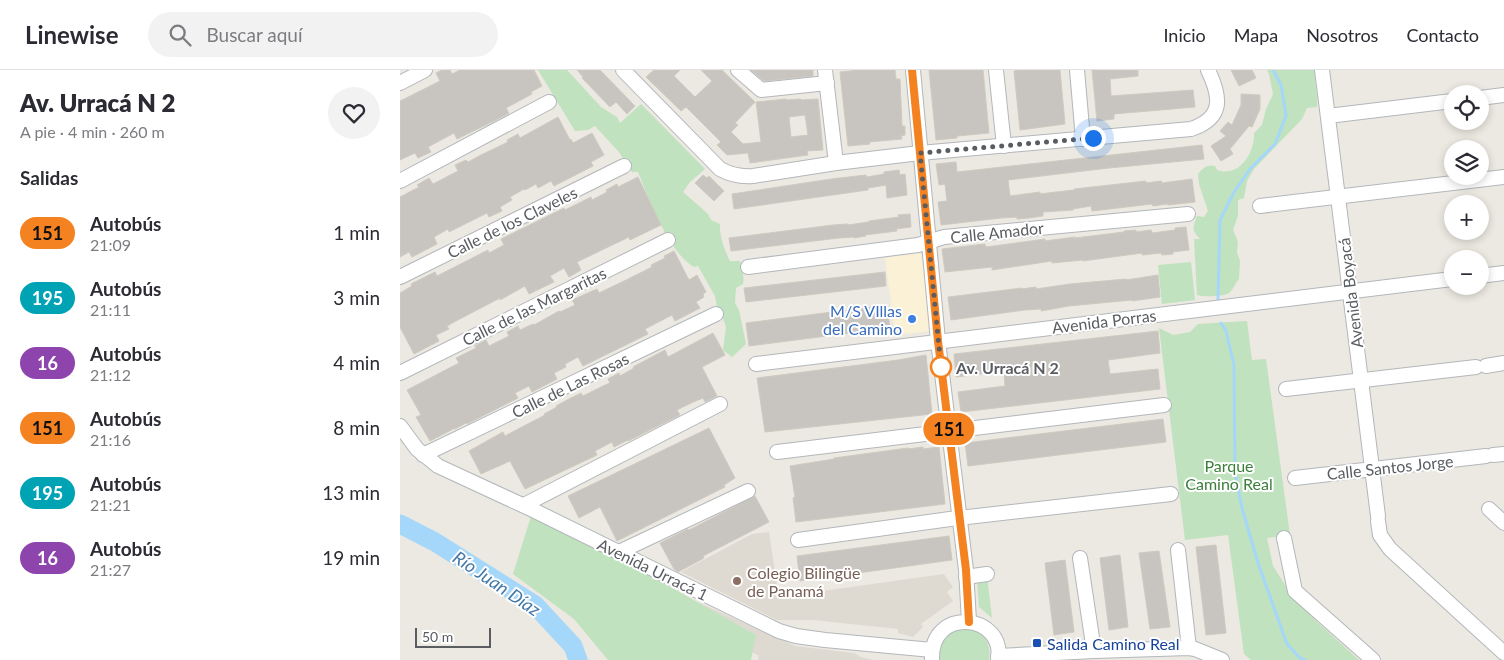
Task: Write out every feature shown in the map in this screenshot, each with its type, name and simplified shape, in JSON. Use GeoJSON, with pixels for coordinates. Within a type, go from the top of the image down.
{"type":"FeatureCollection","features":[{"type":"Feature","properties":{"kind":"street"},"geometry":{"type":"LineString","coordinates":[[400,83],[425,70]]}},
{"type":"Feature","properties":{"kind":"street"},"geometry":{"type":"LineString","coordinates":[[623,70],[720,169],[741,177],[920,153],[1191,129],[1201,126],[1208,121],[1217,107],[1216,86],[1208,70]]}},
{"type":"Feature","properties":{"kind":"street"},"geometry":{"type":"LineString","coordinates":[[738,70],[762,90],[826,76],[836,163]]}},
{"type":"Feature","properties":{"kind":"street"},"geometry":{"type":"LineString","coordinates":[[912,70],[938,341],[960,518],[969,622]]}},
{"type":"Feature","properties":{"kind":"street"},"geometry":{"type":"LineString","coordinates":[[996,70],[1004,146]]}},
{"type":"Feature","properties":{"kind":"street"},"geometry":{"type":"LineString","coordinates":[[1078,70],[1083,139]]}},
{"type":"Feature","properties":{"kind":"street","name":"Avenida Boyacá"},"geometry":{"type":"LineString","coordinates":[[1322,70],[1380,535],[1390,549],[1504,653]]}},
{"type":"Feature","properties":{"kind":"street"},"geometry":{"type":"LineString","coordinates":[[1489,97],[1504,95]]}},
{"type":"Feature","properties":{"kind":"street"},"geometry":{"type":"LineString","coordinates":[[400,181],[548,102]]}},
{"type":"Feature","properties":{"kind":"street"},"geometry":{"type":"LineString","coordinates":[[1328,116],[1444,102]]}},
{"type":"Feature","properties":{"kind":"street","name":"Calle de los Claveles"},"geometry":{"type":"LineString","coordinates":[[400,277],[624,166]]}},
{"type":"Feature","properties":{"kind":"street"},"geometry":{"type":"LineString","coordinates":[[1260,206],[1504,177]]}},
{"type":"Feature","properties":{"kind":"street","name":"Calle Amador"},"geometry":{"type":"LineString","coordinates":[[748,267],[918,245],[944,238],[1188,214]]}},
{"type":"Feature","properties":{"kind":"street","name":"Calle de las Margaritas"},"geometry":{"type":"LineString","coordinates":[[400,373],[668,240]]}},
{"type":"Feature","properties":{"kind":"street"},"geometry":{"type":"LineString","coordinates":[[1489,275],[1504,273]]}},
{"type":"Feature","properties":{"kind":"street","name":"Avenida Porras"},"geometry":{"type":"LineString","coordinates":[[756,364],[1444,281]]}},
{"type":"Feature","properties":{"kind":"street","name":"Calle de Las Rosas"},"geometry":{"type":"LineString","coordinates":[[423,455],[716,314]]}},
{"type":"Feature","properties":{"kind":"street"},"geometry":{"type":"LineString","coordinates":[[1286,390],[1504,364]]}},
{"type":"Feature","properties":{"kind":"street"},"geometry":{"type":"LineString","coordinates":[[524,505],[720,404]]}},
{"type":"Feature","properties":{"kind":"street"},"geometry":{"type":"LineString","coordinates":[[776,452],[1164,404]]}},
{"type":"Feature","properties":{"kind":"street","name":"Avenida Urracá 1"},"geometry":{"type":"LineString","coordinates":[[400,426],[412,444],[423,455],[444,469],[524,505],[778,631],[796,636],[932,655]]}},
{"type":"Feature","properties":{"kind":"street","name":"Calle Santos Jorge"},"geometry":{"type":"LineString","coordinates":[[1295,478],[1494,455]]}},
{"type":"Feature","properties":{"kind":"street"},"geometry":{"type":"LineString","coordinates":[[619,552],[748,491]]}},
{"type":"Feature","properties":{"kind":"street"},"geometry":{"type":"LineString","coordinates":[[798,540],[960,518],[1171,494]]}},
{"type":"Feature","properties":{"kind":"street"},"geometry":{"type":"LineString","coordinates":[[1489,509],[1504,523]]}},
{"type":"Feature","properties":{"kind":"street"},"geometry":{"type":"LineString","coordinates":[[1284,538],[1295,591],[1373,660]]}},
{"type":"Feature","properties":{"kind":"street"},"geometry":{"type":"LineString","coordinates":[[1178,550],[1189,648]]}},
{"type":"Feature","properties":{"kind":"street"},"geometry":{"type":"LineString","coordinates":[[1080,558],[1094,651]]}},
{"type":"Feature","properties":{"kind":"street"},"geometry":{"type":"LineString","coordinates":[[966,577],[986,574]]}},
{"type":"Feature","properties":{"kind":"street"},"geometry":{"type":"LineString","coordinates":[[932,655],[938,636],[949,625],[958,622],[969,622],[979,624],[994,637],[998,658],[1094,651],[1189,648],[1222,660]]}},
{"type":"Feature","properties":{"kind":"shaded area"},"geometry":{"type":"Polygon","coordinates":[[[921,253],[931,331],[895,335],[885,258],[921,253]]]}},
{"type":"Feature","properties":{"kind":"shaded area","name":"Colegio Bilingüe de Panamá"},"geometry":{"type":"Polygon","coordinates":[[[769,532],[778,592],[808,593],[944,574],[953,587],[947,592],[953,601],[921,624],[923,627],[913,637],[898,633],[898,629],[813,620],[777,620],[681,572],[752,534],[769,532]]]}},
{"type":"Feature","properties":{"kind":"shaded area","name":"Colegio Bilingüe de Panamá"},"geometry":{"type":"Polygon","coordinates":[[[693,600],[795,646],[854,653],[873,660],[758,660],[759,656],[742,646],[693,600]]]}},
{"type":"Feature","properties":{"kind":"green space"},"geometry":{"type":"Polygon","coordinates":[[[538,70],[567,70],[601,107],[617,117],[620,123],[641,104],[705,169],[690,182],[683,192],[708,214],[711,220],[720,224],[720,233],[730,261],[740,261],[743,284],[736,288],[735,303],[739,310],[746,344],[732,357],[723,350],[726,327],[717,307],[715,296],[698,266],[694,267],[685,260],[668,238],[638,172],[632,172],[619,152],[595,126],[588,130],[575,131],[538,70]]]}},
{"type":"Feature","properties":{"kind":"green space"},"geometry":{"type":"Polygon","coordinates":[[[1267,70],[1315,70],[1317,107],[1307,108],[1302,119],[1254,169],[1247,181],[1244,198],[1238,200],[1238,216],[1233,230],[1238,242],[1239,279],[1229,293],[1213,296],[1197,295],[1194,239],[1200,239],[1194,231],[1194,226],[1197,216],[1204,217],[1208,211],[1199,184],[1198,174],[1207,166],[1215,166],[1217,170],[1233,170],[1239,167],[1249,155],[1254,140],[1254,133],[1262,125],[1266,109],[1273,94],[1267,70]]]}},
{"type":"Feature","properties":{"kind":"green space"},"geometry":{"type":"Polygon","coordinates":[[[1191,262],[1195,300],[1162,304],[1158,265],[1191,262]]]}},
{"type":"Feature","properties":{"kind":"green space","name":"Parque Camino Real"},"geometry":{"type":"Polygon","coordinates":[[[1247,321],[1252,360],[1266,359],[1290,535],[1267,538],[1273,566],[1291,594],[1316,621],[1359,660],[1251,660],[1244,654],[1228,535],[1185,540],[1159,328],[1173,335],[1190,332],[1198,324],[1247,321]]]}},
{"type":"Feature","properties":{"kind":"green space"},"geometry":{"type":"Polygon","coordinates":[[[533,510],[756,635],[751,660],[608,660],[574,619],[513,574],[533,510]]]}},
{"type":"Feature","properties":{"kind":"green space"},"geometry":{"type":"Polygon","coordinates":[[[987,576],[992,618],[979,607],[977,577],[987,576]]]}},
{"type":"Feature","properties":{"kind":"green space"},"geometry":{"type":"Polygon","coordinates":[[[958,628],[972,629],[985,638],[989,646],[989,660],[939,660],[940,645],[949,634],[958,628]]]}},
{"type":"Feature","properties":{"kind":"building"},"geometry":{"type":"Polygon","coordinates":[[[442,70],[450,70],[452,74],[460,70],[534,70],[542,86],[531,92],[532,94],[506,108],[509,113],[496,120],[457,139],[454,133],[428,147],[431,152],[418,158],[415,153],[400,160],[400,101],[440,81],[436,73],[442,70]]]}},
{"type":"Feature","properties":{"kind":"building"},"geometry":{"type":"Polygon","coordinates":[[[577,70],[600,70],[635,106],[627,114],[616,102],[610,107],[582,78],[577,70]]]}},
{"type":"Feature","properties":{"kind":"building"},"geometry":{"type":"Polygon","coordinates":[[[654,70],[680,70],[674,76],[695,97],[712,81],[701,70],[722,70],[755,102],[735,123],[738,125],[731,132],[743,144],[761,142],[756,102],[786,99],[818,99],[823,150],[807,151],[808,155],[750,163],[748,153],[727,155],[717,145],[721,142],[686,107],[681,111],[646,77],[654,70]],[[805,115],[789,117],[791,137],[808,135],[805,115]]]}},
{"type":"Feature","properties":{"kind":"building"},"geometry":{"type":"Polygon","coordinates":[[[751,70],[813,70],[813,76],[764,81],[751,70]]]}},
{"type":"Feature","properties":{"kind":"building"},"geometry":{"type":"Polygon","coordinates":[[[895,70],[896,79],[900,79],[902,126],[905,126],[905,135],[901,136],[902,139],[848,146],[840,72],[895,70]]]}},
{"type":"Feature","properties":{"kind":"building"},"geometry":{"type":"Polygon","coordinates":[[[929,70],[983,70],[989,133],[936,140],[929,70]]]}},
{"type":"Feature","properties":{"kind":"building"},"geometry":{"type":"Polygon","coordinates":[[[1060,70],[1065,124],[1020,130],[1014,71],[1060,70]]]}},
{"type":"Feature","properties":{"kind":"building"},"geometry":{"type":"Polygon","coordinates":[[[1092,70],[1138,70],[1138,76],[1110,79],[1111,96],[1193,90],[1195,107],[1114,114],[1114,119],[1097,121],[1092,70]]]}},
{"type":"Feature","properties":{"kind":"building"},"geometry":{"type":"Polygon","coordinates":[[[1231,70],[1252,70],[1256,78],[1239,86],[1231,70]]]}},
{"type":"Feature","properties":{"kind":"building"},"geometry":{"type":"Polygon","coordinates":[[[1241,94],[1260,95],[1260,109],[1252,127],[1249,126],[1230,149],[1233,154],[1221,161],[1211,146],[1226,136],[1220,131],[1228,122],[1232,125],[1241,105],[1241,94]]]}},
{"type":"Feature","properties":{"kind":"building"},"geometry":{"type":"Polygon","coordinates":[[[558,117],[573,143],[592,133],[604,155],[591,162],[593,166],[554,186],[551,181],[538,188],[536,184],[524,189],[510,197],[512,200],[500,207],[502,211],[489,217],[487,213],[449,232],[448,229],[434,237],[437,244],[412,257],[409,252],[400,257],[400,197],[419,187],[417,185],[429,178],[433,184],[458,171],[455,165],[466,160],[468,162],[508,142],[507,140],[518,134],[520,138],[558,117]]]}},
{"type":"Feature","properties":{"kind":"building"},"geometry":{"type":"Polygon","coordinates":[[[1202,145],[1204,159],[1008,180],[1010,196],[1146,181],[1146,183],[1161,181],[1162,183],[1192,179],[1195,202],[1153,206],[1152,204],[1092,211],[1091,206],[1073,210],[1043,212],[1043,216],[1029,218],[1001,218],[941,225],[938,202],[947,201],[945,184],[939,185],[936,164],[956,162],[957,172],[1202,145]]]}},
{"type":"Feature","properties":{"kind":"building"},"geometry":{"type":"Polygon","coordinates":[[[899,170],[900,175],[905,174],[907,195],[887,198],[886,185],[868,188],[868,190],[734,209],[732,194],[831,179],[866,175],[867,177],[899,170]]]}},
{"type":"Feature","properties":{"kind":"building"},"geometry":{"type":"Polygon","coordinates":[[[703,175],[707,178],[709,176],[724,191],[714,201],[695,183],[703,175]]]}},
{"type":"Feature","properties":{"kind":"building"},"geometry":{"type":"Polygon","coordinates":[[[638,177],[661,225],[630,240],[629,237],[577,262],[581,270],[569,277],[564,268],[550,276],[554,282],[529,294],[525,286],[454,322],[447,326],[449,329],[436,335],[439,341],[414,354],[400,327],[400,293],[412,286],[411,284],[435,272],[437,276],[488,250],[489,253],[504,245],[501,239],[564,208],[565,210],[591,197],[592,200],[617,184],[618,187],[638,177]]]}},
{"type":"Feature","properties":{"kind":"building"},"geometry":{"type":"Polygon","coordinates":[[[910,214],[911,227],[896,229],[897,231],[854,238],[839,238],[731,251],[729,238],[833,225],[848,225],[910,214]]]}},
{"type":"Feature","properties":{"kind":"building"},"geometry":{"type":"Polygon","coordinates":[[[1186,227],[1189,250],[1173,252],[1173,254],[1142,255],[1142,253],[1083,261],[1052,263],[1052,261],[992,270],[992,267],[945,272],[942,249],[985,244],[986,247],[1136,230],[1136,232],[1151,230],[1152,233],[1186,227]]]}},
{"type":"Feature","properties":{"kind":"building"},"geometry":{"type":"Polygon","coordinates":[[[674,251],[689,280],[697,275],[706,292],[703,294],[704,297],[696,302],[700,308],[675,321],[672,315],[645,329],[648,334],[583,366],[578,357],[565,364],[566,367],[554,373],[557,379],[532,392],[529,386],[515,393],[518,398],[430,441],[416,417],[421,415],[407,390],[459,363],[456,358],[476,348],[475,346],[486,340],[489,346],[509,336],[507,332],[518,326],[520,330],[534,325],[559,311],[575,305],[572,300],[597,289],[599,293],[652,267],[651,265],[674,251]]]}},
{"type":"Feature","properties":{"kind":"building"},"geometry":{"type":"Polygon","coordinates":[[[885,272],[886,286],[746,302],[744,288],[885,272]]]}},
{"type":"Feature","properties":{"kind":"building"},"geometry":{"type":"Polygon","coordinates":[[[1158,275],[1160,297],[1069,306],[1041,311],[1041,309],[1025,310],[951,320],[948,297],[1022,288],[1036,287],[1036,289],[1070,284],[1126,280],[1158,275]]]}},
{"type":"Feature","properties":{"kind":"building"},"geometry":{"type":"Polygon","coordinates":[[[887,305],[890,328],[749,346],[746,323],[887,305]]]}},
{"type":"Feature","properties":{"kind":"building"},"geometry":{"type":"Polygon","coordinates":[[[1158,331],[1160,353],[1108,360],[1110,374],[1158,369],[1160,389],[961,412],[958,392],[1005,386],[1004,371],[956,377],[954,354],[1158,331]]]}},
{"type":"Feature","properties":{"kind":"building"},"geometry":{"type":"Polygon","coordinates":[[[713,333],[725,355],[702,367],[717,396],[705,402],[703,398],[691,403],[677,410],[680,415],[614,447],[612,442],[595,451],[597,455],[525,489],[510,461],[481,474],[469,451],[503,432],[505,436],[581,393],[583,396],[610,383],[608,379],[619,373],[620,376],[665,350],[668,357],[713,333]]]}},
{"type":"Feature","properties":{"kind":"building"},"geometry":{"type":"Polygon","coordinates":[[[926,355],[932,414],[765,432],[757,378],[926,355]]]}},
{"type":"Feature","properties":{"kind":"building"},"geometry":{"type":"Polygon","coordinates":[[[1163,419],[1166,442],[968,466],[965,443],[1163,419]]]}},
{"type":"Feature","properties":{"kind":"building"},"geometry":{"type":"Polygon","coordinates":[[[709,428],[735,478],[724,485],[725,487],[617,541],[600,507],[579,518],[568,496],[709,428]]]}},
{"type":"Feature","properties":{"kind":"building"},"geometry":{"type":"Polygon","coordinates":[[[923,447],[923,449],[939,447],[945,504],[796,522],[793,498],[795,497],[790,466],[834,458],[923,447]]]}},
{"type":"Feature","properties":{"kind":"building"},"geometry":{"type":"Polygon","coordinates":[[[755,496],[769,522],[703,556],[704,558],[678,572],[674,569],[660,543],[755,496]]]}},
{"type":"Feature","properties":{"kind":"building"},"geometry":{"type":"Polygon","coordinates":[[[949,536],[952,560],[800,581],[797,556],[949,536]]]}},
{"type":"Feature","properties":{"kind":"building"},"geometry":{"type":"Polygon","coordinates":[[[1216,545],[1226,633],[1206,635],[1196,547],[1216,545]]]}},
{"type":"Feature","properties":{"kind":"building"},"geometry":{"type":"Polygon","coordinates":[[[1159,551],[1170,627],[1150,629],[1139,553],[1159,551]]]}},
{"type":"Feature","properties":{"kind":"building"},"geometry":{"type":"Polygon","coordinates":[[[1120,555],[1128,627],[1109,630],[1100,558],[1120,555]]]}},
{"type":"Feature","properties":{"kind":"building"},"geometry":{"type":"Polygon","coordinates":[[[1065,560],[1074,632],[1054,635],[1045,563],[1065,560]]]}},
{"type":"Feature","properties":{"kind":"waterway"},"geometry":{"type":"LineString","coordinates":[[1218,299],[1220,220],[1234,192],[1250,169],[1275,144],[1286,116],[1281,85],[1273,70]]}},
{"type":"Feature","properties":{"kind":"waterway"},"geometry":{"type":"LineString","coordinates":[[1221,323],[1226,331],[1234,365],[1235,473],[1242,508],[1258,563],[1287,644],[1301,659],[1305,660]]}},
{"type":"Feature","properties":{"kind":"waterway","name":"Río Juan Díaz"},"geometry":{"type":"LineString","coordinates":[[400,524],[435,542],[535,605],[573,646],[578,660]]}},
{"type":"Feature","properties":{"kind":"bus line","name":"151"},"geometry":{"type":"LineString","coordinates":[[912,70],[938,341],[966,570],[969,622]]}},
{"type":"Feature","properties":{"kind":"place","name":"M/S VIllas del Camino"},"geometry":{"type":"Point","coordinates":[912,319]}},
{"type":"Feature","properties":{"kind":"place","name":"Av. Urracá N 2"},"geometry":{"type":"Point","coordinates":[941,367]}},
{"type":"Feature","properties":{"kind":"place","name":"Colegio Bilingüe de Panamá"},"geometry":{"type":"Point","coordinates":[737,581]}},
{"type":"Feature","properties":{"kind":"place","name":"Salida Camino Real"},"geometry":{"type":"Point","coordinates":[1037,643]}},
{"type":"Feature","properties":{"kind":"route"},"geometry":{"type":"LineString","coordinates":[[941,367],[920,153],[1093,138]]}}]}
